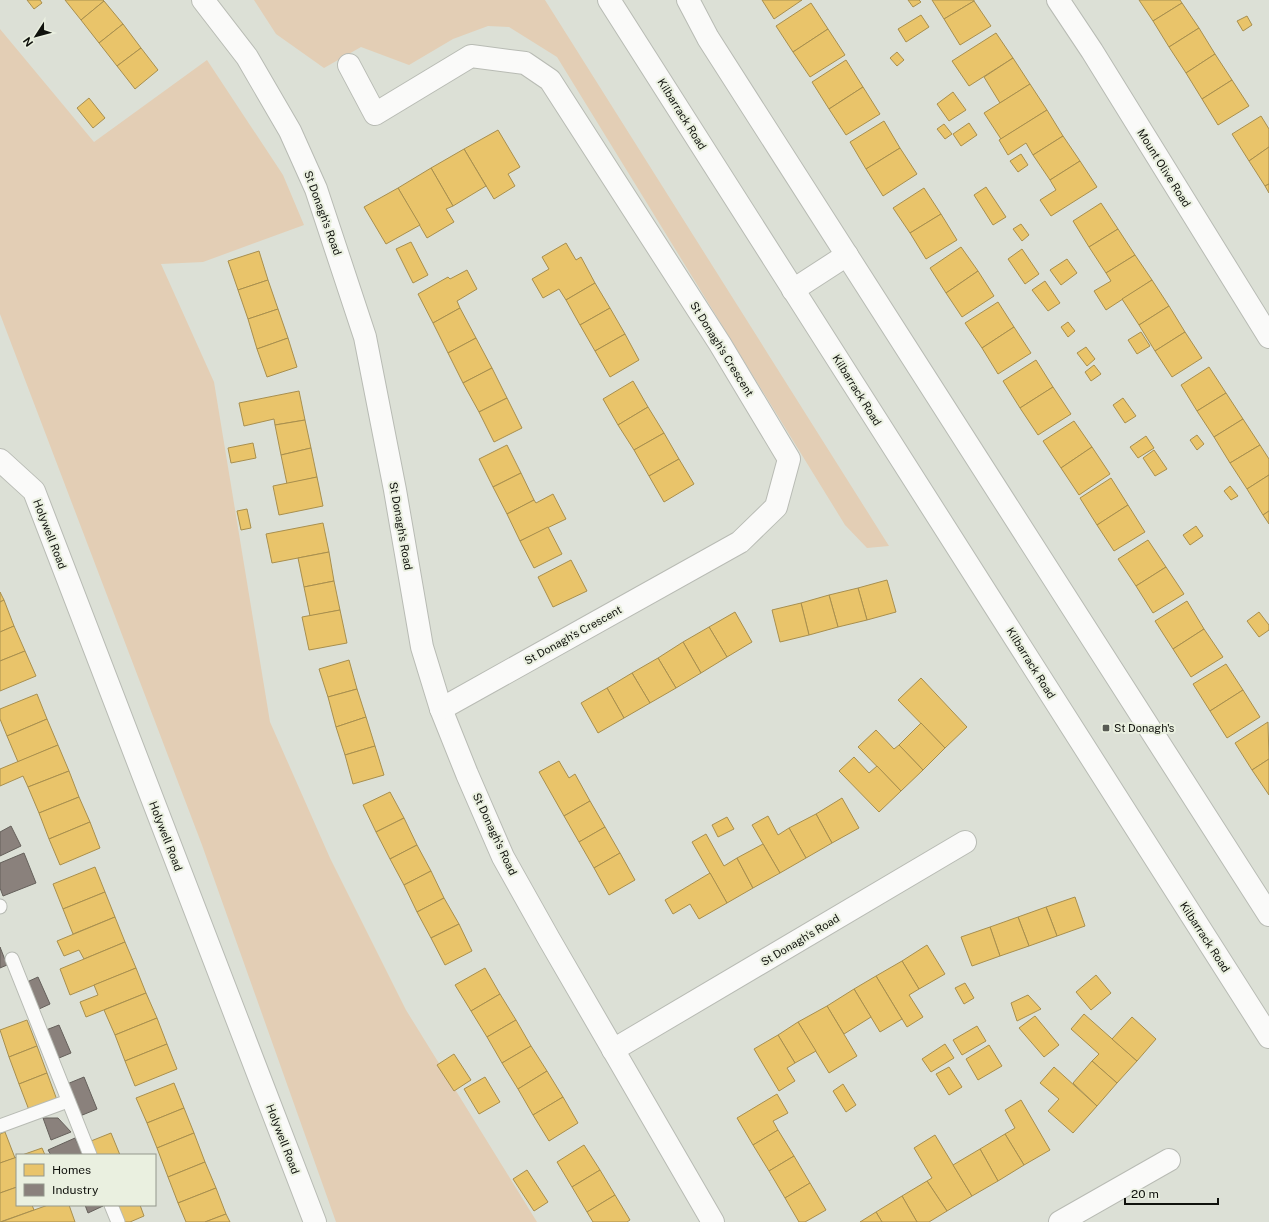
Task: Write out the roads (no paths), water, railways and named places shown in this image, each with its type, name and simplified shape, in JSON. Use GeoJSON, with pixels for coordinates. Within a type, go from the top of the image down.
{"type":"FeatureCollection","features":[{"type":"Feature","properties":{"kind":"street","name":"St Donagh's Road"},"geometry":{"type":"LineString","coordinates":[[203,0],[247,57],[290,131],[319,196],[365,337],[395,490],[422,647],[441,708],[503,857],[713,1222]]}},
{"type":"Feature","properties":{"kind":"street","name":"Kilbarrack Road"},"geometry":{"type":"LineString","coordinates":[[609,0],[1269,1037]]}},
{"type":"Feature","properties":{"kind":"street"},"geometry":{"type":"LineString","coordinates":[[688,0],[708,38],[1269,915]]}},
{"type":"Feature","properties":{"kind":"street","name":"Mount Olive Road"},"geometry":{"type":"LineString","coordinates":[[1058,0],[1092,51],[1269,337]]}},
{"type":"Feature","properties":{"kind":"street","name":"St Donagh's Crescent"},"geometry":{"type":"LineString","coordinates":[[349,65],[375,114],[471,56],[524,63],[550,80],[720,344],[789,460],[776,507],[740,542],[441,708]]}},
{"type":"Feature","properties":{"kind":"street"},"geometry":{"type":"LineString","coordinates":[[793,290],[847,255]]}},
{"type":"Feature","properties":{"kind":"street","name":"Holywell Road"},"geometry":{"type":"LineString","coordinates":[[1,460],[34,491],[315,1222]]}},
{"type":"Feature","properties":{"kind":"street","name":"St Donagh's Road"},"geometry":{"type":"LineString","coordinates":[[614,1050],[965,842]]}},
{"type":"Feature","properties":{"kind":"street"},"geometry":{"type":"LineString","coordinates":[[1060,1222],[1169,1160]]}},
{"type":"Feature","properties":{"kind":"lane"},"geometry":{"type":"LineString","coordinates":[[12,959],[90,1154]]}},
{"type":"Feature","properties":{"kind":"lane"},"geometry":{"type":"LineString","coordinates":[[0,1126],[68,1101]]}},
{"type":"Feature","properties":{"kind":"lane"},"geometry":{"type":"LineString","coordinates":[[111,1206],[118,1222]]}},
{"type":"Feature","properties":{"kind":"place","name":"St Donagh's"},"geometry":{"type":"Point","coordinates":[1106,728]}}]}
